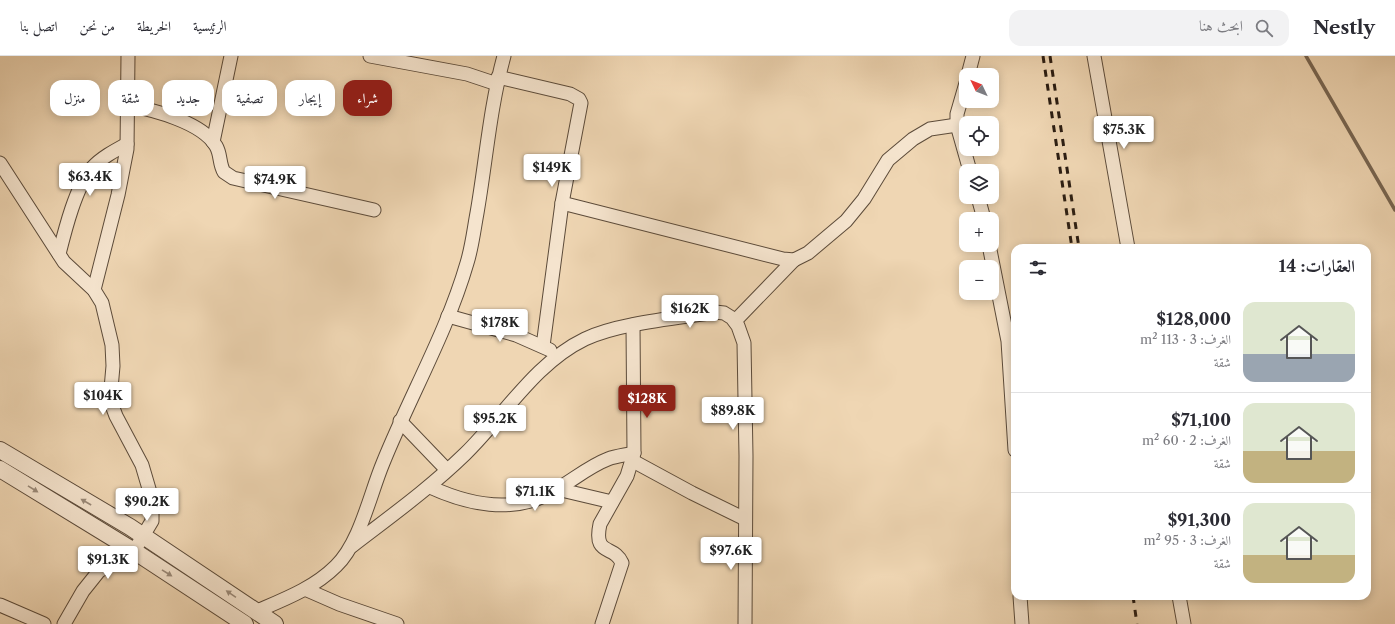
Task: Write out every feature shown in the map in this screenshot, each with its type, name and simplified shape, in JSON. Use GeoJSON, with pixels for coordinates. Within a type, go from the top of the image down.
{"type":"FeatureCollection","features":[{"type":"Feature","properties":{"kind":"street"},"geometry":{"type":"LineString","coordinates":[[128,56],[128,80]]}},
{"type":"Feature","properties":{"kind":"street"},"geometry":{"type":"LineString","coordinates":[[213,142],[231,56]]}},
{"type":"Feature","properties":{"kind":"street"},"geometry":{"type":"LineString","coordinates":[[370,56],[562,92],[579,99],[581,110],[562,203],[543,346]]}},
{"type":"Feature","properties":{"kind":"street"},"geometry":{"type":"LineString","coordinates":[[352,546],[374,483],[400,421],[448,316],[467,263],[498,81],[504,56]]}},
{"type":"Feature","properties":{"kind":"street"},"geometry":{"type":"LineString","coordinates":[[970,68],[973,56]]}},
{"type":"Feature","properties":{"kind":"street"},"geometry":{"type":"LineString","coordinates":[[1094,56],[1127,244]]}},
{"type":"Feature","properties":{"kind":"street"},"geometry":{"type":"LineString","coordinates":[[959,107],[957,114],[957,125],[968,164]]}},
{"type":"Feature","properties":{"kind":"street"},"geometry":{"type":"LineString","coordinates":[[154,111],[178,119],[195,128],[213,142],[219,152],[221,168],[227,175],[233,178],[374,210]]}},
{"type":"Feature","properties":{"kind":"street"},"geometry":{"type":"LineString","coordinates":[[94,290],[118,195],[127,144],[128,116]]}},
{"type":"Feature","properties":{"kind":"street"},"geometry":{"type":"LineString","coordinates":[[735,321],[794,260],[808,253],[846,221],[864,199],[888,160],[913,139],[930,129],[957,125]]}},
{"type":"Feature","properties":{"kind":"street"},"geometry":{"type":"LineString","coordinates":[[59,254],[66,226],[85,178],[99,161],[127,144]]}},
{"type":"Feature","properties":{"kind":"street"},"geometry":{"type":"LineString","coordinates":[[0,163],[59,254],[75,273],[94,290],[104,308],[112,345],[113,366],[110,400],[116,416],[142,465],[151,489],[152,521],[134,551],[99,571],[83,591],[64,624]]}},
{"type":"Feature","properties":{"kind":"street"},"geometry":{"type":"LineString","coordinates":[[562,203],[783,259],[794,260]]}},
{"type":"Feature","properties":{"kind":"street"},"geometry":{"type":"LineString","coordinates":[[991,252],[1011,336]]}},
{"type":"Feature","properties":{"kind":"street"},"geometry":{"type":"LineString","coordinates":[[257,611],[307,590],[336,567],[352,546],[430,487],[466,452],[521,391],[564,350],[595,334],[633,325],[719,312],[729,315],[735,321],[741,332],[744,343],[746,456],[745,624]]}},
{"type":"Feature","properties":{"kind":"street"},"geometry":{"type":"LineString","coordinates":[[448,316],[516,335],[543,346],[559,355]]}},
{"type":"Feature","properties":{"kind":"street"},"geometry":{"type":"LineString","coordinates":[[602,624],[622,563],[620,559],[602,547],[598,540],[600,524],[627,476],[633,457],[633,325]]}},
{"type":"Feature","properties":{"kind":"street"},"geometry":{"type":"LineString","coordinates":[[400,421],[447,470]]}},
{"type":"Feature","properties":{"kind":"street"},"geometry":{"type":"LineString","coordinates":[[0,450],[143,537],[275,624]]}},
{"type":"Feature","properties":{"kind":"street"},"geometry":{"type":"LineString","coordinates":[[430,487],[450,496],[475,502],[501,505],[524,502],[549,494],[608,459],[633,457],[692,494],[745,519]]}},
{"type":"Feature","properties":{"kind":"street"},"geometry":{"type":"LineString","coordinates":[[0,469],[134,551],[245,624]]}},
{"type":"Feature","properties":{"kind":"street"},"geometry":{"type":"LineString","coordinates":[[557,489],[612,502]]}},
{"type":"Feature","properties":{"kind":"street"},"geometry":{"type":"LineString","coordinates":[[307,590],[340,604],[397,624]]}},
{"type":"Feature","properties":{"kind":"street"},"geometry":{"type":"LineString","coordinates":[[1020,600],[1022,624]]}},
{"type":"Feature","properties":{"kind":"street"},"geometry":{"type":"LineString","coordinates":[[1180,600],[1184,624]]}},
{"type":"Feature","properties":{"kind":"street"},"geometry":{"type":"LineString","coordinates":[[0,605],[44,624]]}},
{"type":"Feature","properties":{"kind":"waterway"},"geometry":{"type":"LineString","coordinates":[[1306,56],[1395,210]]}},
{"type":"Feature","properties":{"kind":"railway"},"geometry":{"type":"LineString","coordinates":[[1043,56],[1071,244]]}},
{"type":"Feature","properties":{"kind":"railway"},"geometry":{"type":"LineString","coordinates":[[1050,56],[1078,244]]}},
{"type":"Feature","properties":{"kind":"railway"},"geometry":{"type":"LineString","coordinates":[[1134,600],[1137,624]]}}]}
